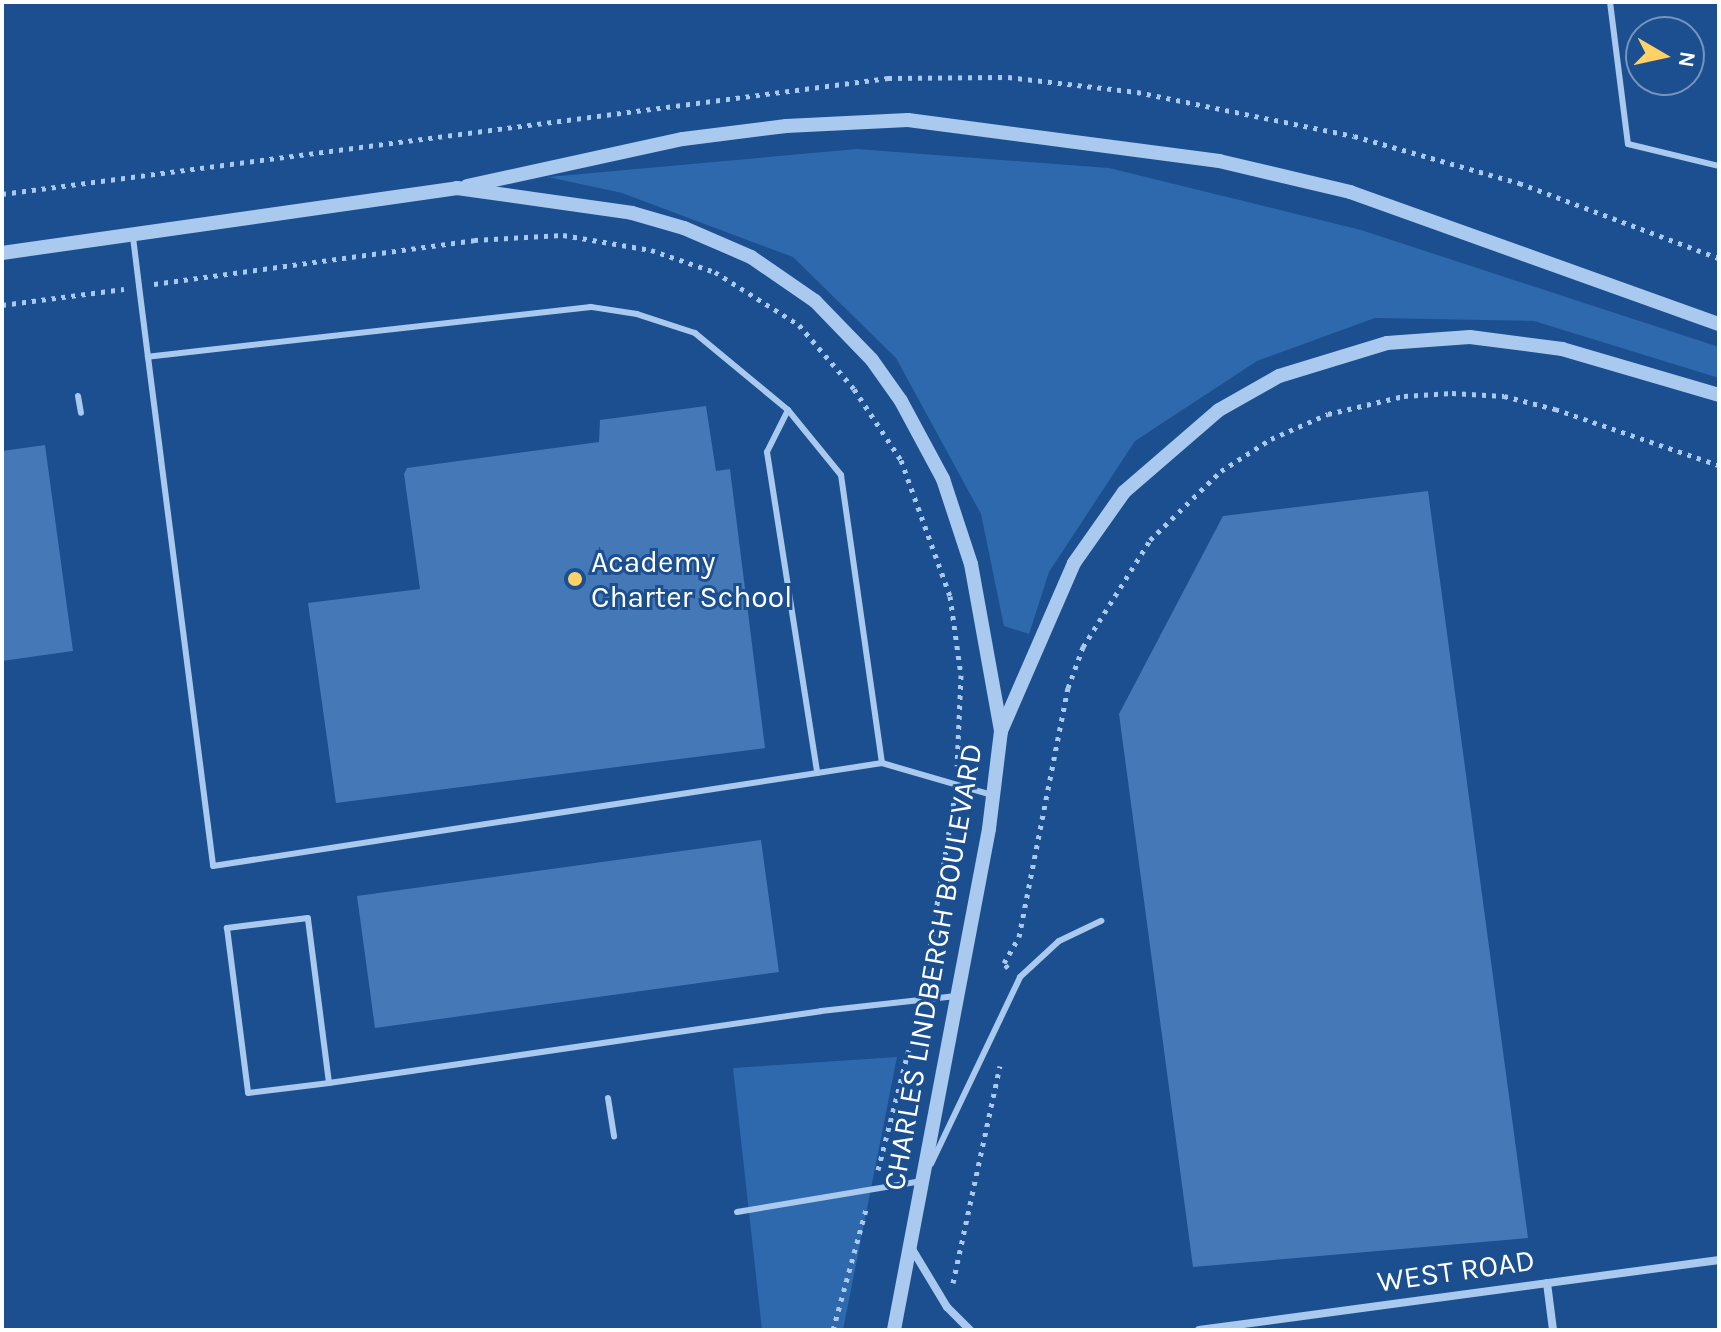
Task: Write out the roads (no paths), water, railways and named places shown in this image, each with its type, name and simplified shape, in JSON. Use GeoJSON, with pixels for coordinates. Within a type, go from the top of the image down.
{"type":"FeatureCollection","features":[{"type":"Feature","properties":{"kind":"street"},"geometry":{"type":"LineString","coordinates":[[457,188],[683,139],[786,126],[908,120],[1219,161],[1350,192],[1719,324]]}},
{"type":"Feature","properties":{"kind":"street","name":"CHARLES LINDBERGH BOULEVARD"},"geometry":{"type":"LineString","coordinates":[[2,253],[457,188],[632,213],[684,228],[751,257],[815,301],[893,390],[943,479],[971,564],[1001,731],[912,1249],[894,1330]]}},
{"type":"Feature","properties":{"kind":"street"},"geometry":{"type":"LineString","coordinates":[[1001,731],[1074,563],[1124,492],[1219,410],[1279,376],[1387,343],[1470,337],[1562,349],[1719,395]]}},
{"type":"Feature","properties":{"kind":"street"},"geometry":{"type":"LineString","coordinates":[[912,1249],[947,1307],[970,1330]]}},
{"type":"Feature","properties":{"kind":"street","name":"WEST ROAD"},"geometry":{"type":"LineString","coordinates":[[1199,1330],[1719,1260]]}},
{"type":"Feature","properties":{"kind":"street"},"geometry":{"type":"LineString","coordinates":[[1547,1283],[1553,1330]]}},
{"type":"Feature","properties":{"kind":"lane"},"geometry":{"type":"LineString","coordinates":[[1610,2],[1628,144],[1719,166]]}},
{"type":"Feature","properties":{"kind":"lane"},"geometry":{"type":"LineString","coordinates":[[132,234],[213,866],[882,763],[992,795]]}},
{"type":"Feature","properties":{"kind":"lane"},"geometry":{"type":"LineString","coordinates":[[148,357],[591,307],[637,314],[695,333],[788,410],[841,475],[882,763]]}},
{"type":"Feature","properties":{"kind":"lane"},"geometry":{"type":"LineString","coordinates":[[78,396],[81,413]]}},
{"type":"Feature","properties":{"kind":"lane"},"geometry":{"type":"LineString","coordinates":[[788,410],[767,452],[817,773]]}},
{"type":"Feature","properties":{"kind":"lane"},"geometry":{"type":"LineString","coordinates":[[329,1083],[308,918],[227,928],[248,1093],[329,1083],[956,996]]}},
{"type":"Feature","properties":{"kind":"lane"},"geometry":{"type":"LineString","coordinates":[[737,1212],[922,1182],[1020,977],[1059,941],[1101,921]]}},
{"type":"Feature","properties":{"kind":"lane"},"geometry":{"type":"LineString","coordinates":[[608,1098],[614,1137]]}},
{"type":"Feature","properties":{"kind":"place","name":"Academy Charter School"},"geometry":{"type":"Point","coordinates":[575,579]}}]}
